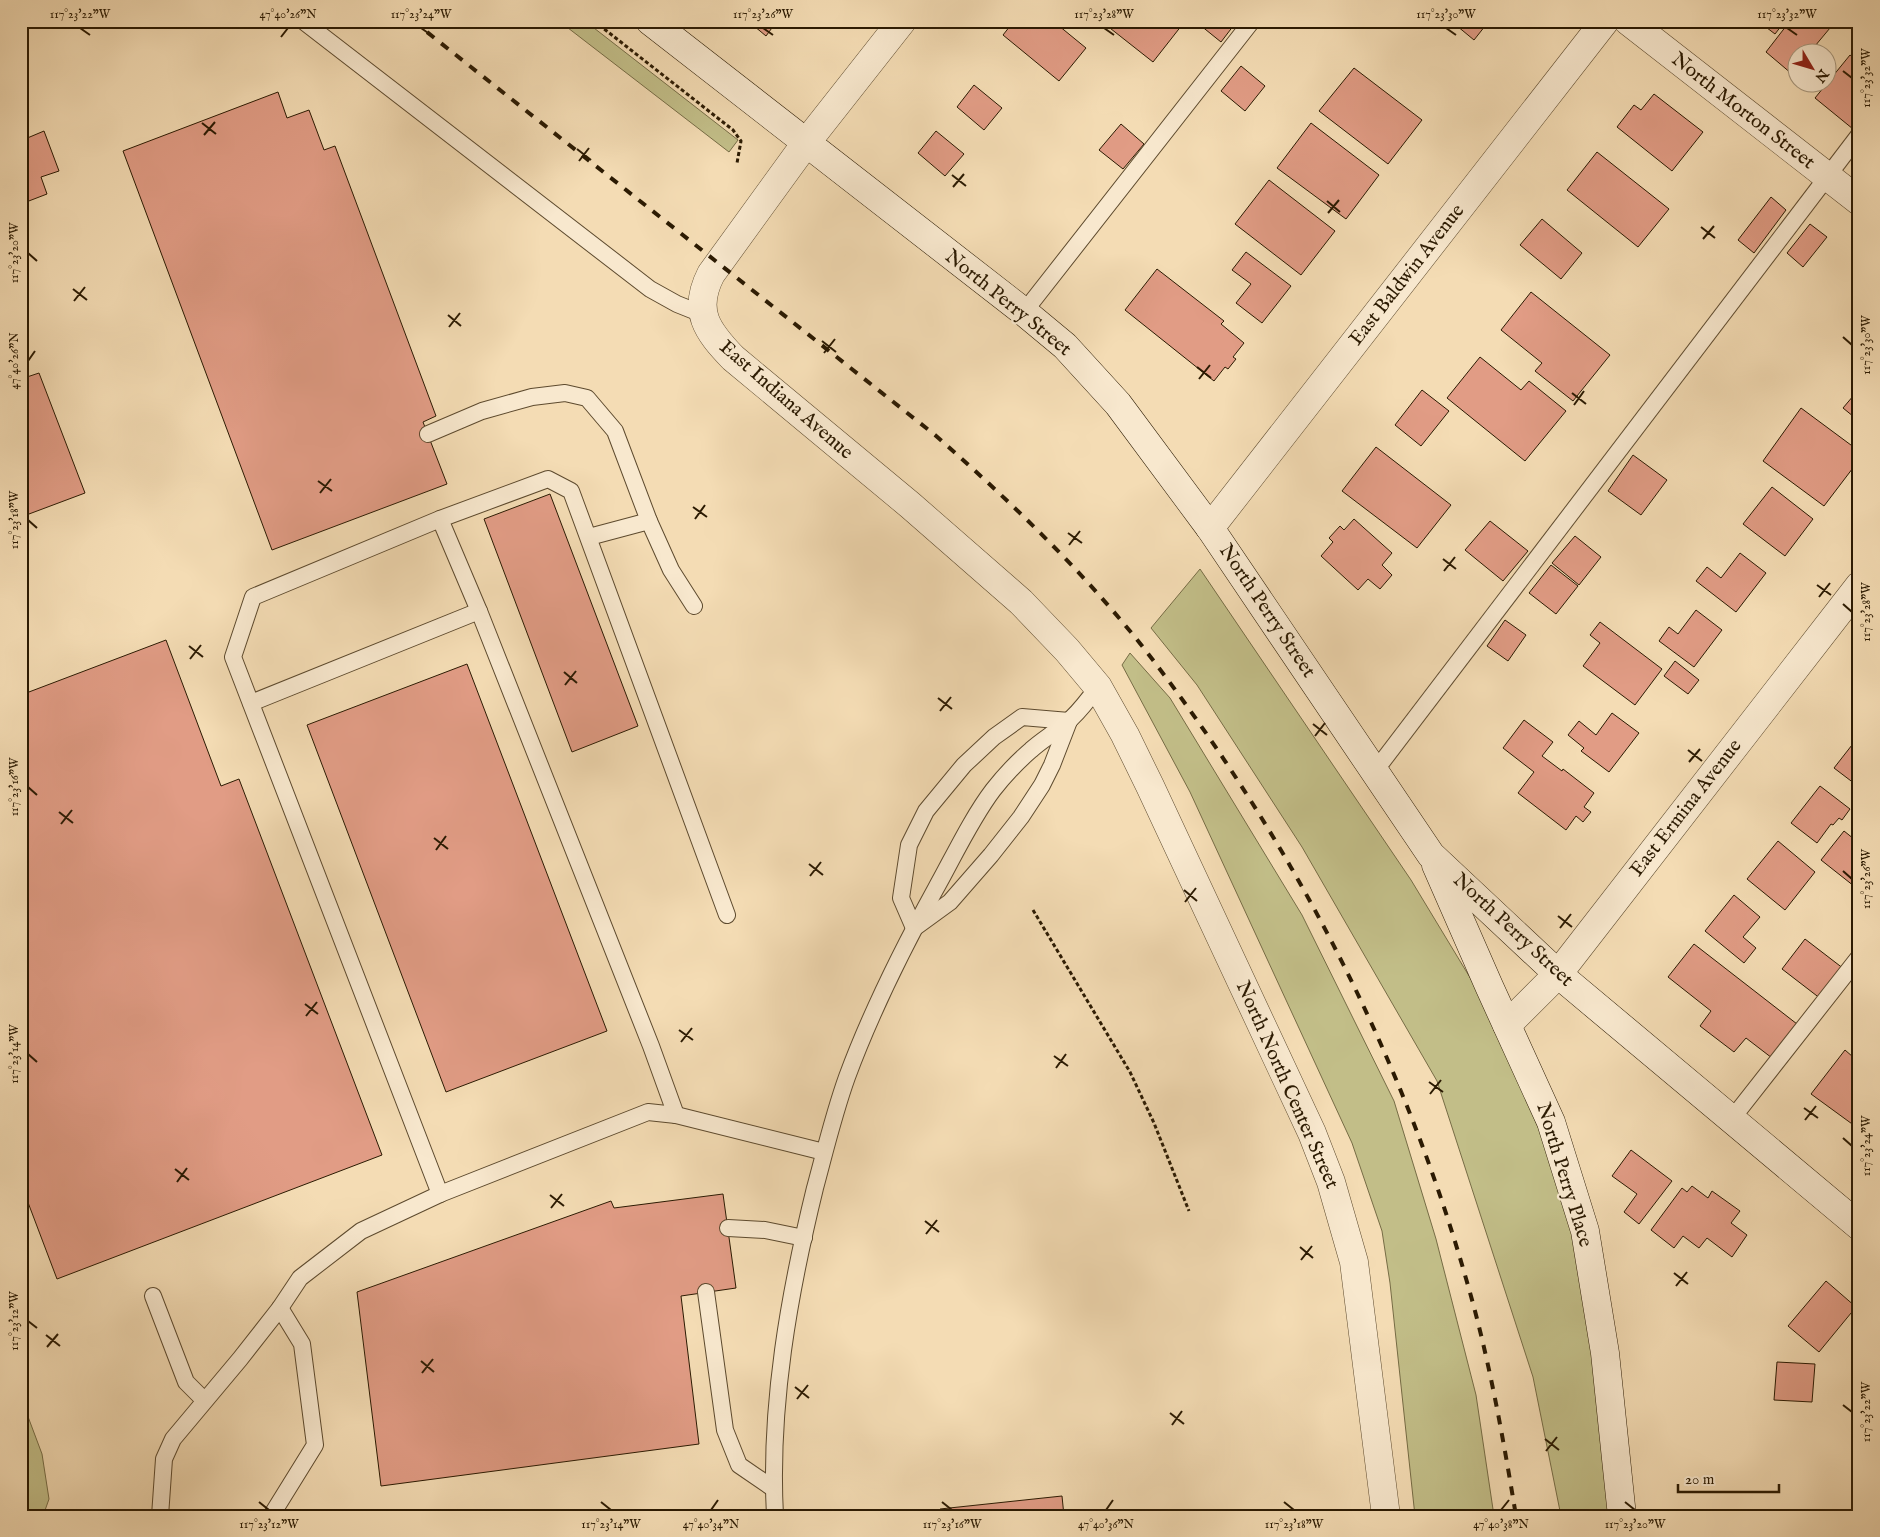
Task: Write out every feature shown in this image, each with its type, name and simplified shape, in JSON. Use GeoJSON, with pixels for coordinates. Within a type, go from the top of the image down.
{"type":"FeatureCollection","features":[{"type":"Feature","properties":{"kind":"street","name":"North Perry Street"},"geometry":{"type":"LineString","coordinates":[[650,21],[1024,312],[1064,346],[1118,404],[1210,528],[1431,854],[1558,974],[1859,1226]]}},
{"type":"Feature","properties":{"kind":"street"},"geometry":{"type":"LineString","coordinates":[[702,314],[703,291],[711,274],[806,144],[902,21]]}},
{"type":"Feature","properties":{"kind":"street","name":"East Baldwin Avenue"},"geometry":{"type":"LineString","coordinates":[[1210,528],[1605,21]]}},
{"type":"Feature","properties":{"kind":"street","name":"North Morton Street"},"geometry":{"type":"LineString","coordinates":[[1628,21],[1859,201]]}},
{"type":"Feature","properties":{"kind":"street","name":"East Indiana Avenue"},"geometry":{"type":"LineString","coordinates":[[702,314],[710,331],[733,358],[988,572],[1021,602],[1068,650],[1098,687],[1125,735]]}},
{"type":"Feature","properties":{"kind":"street","name":"East Ermina Avenue"},"geometry":{"type":"LineString","coordinates":[[1507,1026],[1558,974],[1859,586]]}},
{"type":"Feature","properties":{"kind":"street","name":"North North Center Street"},"geometry":{"type":"LineString","coordinates":[[1125,735],[1312,1133],[1331,1182],[1354,1262],[1386,1516]]}},
{"type":"Feature","properties":{"kind":"street","name":"North Perry Place"},"geometry":{"type":"LineString","coordinates":[[1431,854],[1551,1122],[1585,1231],[1604,1353],[1622,1516]]}},
{"type":"Feature","properties":{"kind":"lane"},"geometry":{"type":"LineString","coordinates":[[303,21],[650,289],[677,304],[702,314]]}},
{"type":"Feature","properties":{"kind":"lane"},"geometry":{"type":"LineString","coordinates":[[1024,312],[1252,21]]}},
{"type":"Feature","properties":{"kind":"lane"},"geometry":{"type":"LineString","coordinates":[[1375,770],[1859,135]]}},
{"type":"Feature","properties":{"kind":"lane"},"geometry":{"type":"LineString","coordinates":[[428,434],[482,412],[532,397],[565,393],[586,398],[615,431],[649,520],[672,570],[694,606]]}},
{"type":"Feature","properties":{"kind":"lane"},"geometry":{"type":"LineString","coordinates":[[440,1194],[233,657],[253,596],[440,519],[548,479],[571,491],[727,916]]}},
{"type":"Feature","properties":{"kind":"lane"},"geometry":{"type":"LineString","coordinates":[[440,519],[479,611],[651,1046],[676,1115]]}},
{"type":"Feature","properties":{"kind":"lane"},"geometry":{"type":"LineString","coordinates":[[589,537],[649,520]]}},
{"type":"Feature","properties":{"kind":"lane"},"geometry":{"type":"LineString","coordinates":[[251,703],[479,611]]}},
{"type":"Feature","properties":{"kind":"lane"},"geometry":{"type":"LineString","coordinates":[[775,1516],[776,1419],[784,1347],[804,1238],[824,1152],[846,1078],[866,1030],[914,928],[993,791],[1005,775],[1030,751],[1070,721],[1098,687]]}},
{"type":"Feature","properties":{"kind":"lane"},"geometry":{"type":"LineString","coordinates":[[914,928],[901,898],[909,845],[926,811],[964,765],[994,738],[1022,717],[1070,721]]}},
{"type":"Feature","properties":{"kind":"lane"},"geometry":{"type":"LineString","coordinates":[[914,928],[950,902],[1021,817],[1042,785],[1070,721]]}},
{"type":"Feature","properties":{"kind":"lane"},"geometry":{"type":"LineString","coordinates":[[1731,1120],[1859,956]]}},
{"type":"Feature","properties":{"kind":"lane"},"geometry":{"type":"LineString","coordinates":[[160,1516],[164,1459],[173,1439],[280,1308],[300,1278],[362,1231],[440,1194],[648,1112],[676,1115],[824,1152]]}},
{"type":"Feature","properties":{"kind":"lane"},"geometry":{"type":"LineString","coordinates":[[728,1228],[765,1230],[804,1238]]}},
{"type":"Feature","properties":{"kind":"lane"},"geometry":{"type":"LineString","coordinates":[[706,1292],[725,1430],[739,1465],[774,1489]]}},
{"type":"Feature","properties":{"kind":"lane"},"geometry":{"type":"LineString","coordinates":[[153,1296],[186,1382],[204,1400]]}},
{"type":"Feature","properties":{"kind":"lane"},"geometry":{"type":"LineString","coordinates":[[272,1516],[315,1445],[302,1344],[280,1308]]}},
{"type":"Feature","properties":{"kind":"path"},"geometry":{"type":"LineString","coordinates":[[594,21],[733,130],[741,142],[737,163]]}},
{"type":"Feature","properties":{"kind":"path"},"geometry":{"type":"LineString","coordinates":[[1033,910],[1130,1072],[1154,1123],[1189,1211]]}},
{"type":"Feature","properties":{"kind":"shaded area"},"geometry":{"type":"Polygon","coordinates":[[[559,21],[585,21],[738,140],[729,152],[559,21]]]}},
{"type":"Feature","properties":{"kind":"shaded area"},"geometry":{"type":"Polygon","coordinates":[[[1200,569],[1411,880],[1486,1004],[1558,1174],[1581,1267],[1612,1516],[1561,1516],[1533,1377],[1437,1081],[1302,847],[1197,685],[1151,628],[1200,569]]]}},
{"type":"Feature","properties":{"kind":"shaded area"},"geometry":{"type":"Polygon","coordinates":[[[1130,653],[1170,698],[1302,915],[1394,1101],[1436,1239],[1476,1395],[1494,1516],[1415,1516],[1390,1283],[1382,1231],[1352,1143],[1190,792],[1122,665],[1130,653]]]}},
{"type":"Feature","properties":{"kind":"shaded area"},"geometry":{"type":"Polygon","coordinates":[[[21,1398],[42,1454],[49,1499],[43,1516],[21,1516],[21,1398]]]}},
{"type":"Feature","properties":{"kind":"building"},"geometry":{"type":"Polygon","coordinates":[[[748,21],[777,21],[766,36],[748,21]]]}},
{"type":"Feature","properties":{"kind":"building"},"geometry":{"type":"Polygon","coordinates":[[[1014,21],[1053,21],[1086,48],[1059,81],[1003,35],[1014,21]]]}},
{"type":"Feature","properties":{"kind":"building"},"geometry":{"type":"Polygon","coordinates":[[[1101,21],[1178,21],[1182,25],[1153,62],[1101,21]]]}},
{"type":"Feature","properties":{"kind":"building"},"geometry":{"type":"Polygon","coordinates":[[[1195,21],[1237,21],[1221,42],[1195,21]]]}},
{"type":"Feature","properties":{"kind":"building"},"geometry":{"type":"Polygon","coordinates":[[[1451,21],[1489,21],[1474,40],[1451,21]]]}},
{"type":"Feature","properties":{"kind":"building"},"geometry":{"type":"Polygon","coordinates":[[[1758,21],[1785,21],[1775,34],[1758,21]]]}},
{"type":"Feature","properties":{"kind":"building"},"geometry":{"type":"Polygon","coordinates":[[[1790,21],[1821,21],[1830,28],[1818,42],[1788,42],[1788,71],[1766,52],[1790,21]]]}},
{"type":"Feature","properties":{"kind":"building"},"geometry":{"type":"Polygon","coordinates":[[[1850,55],[1859,62],[1859,121],[1853,129],[1815,98],[1820,92],[1838,92],[1838,70],[1850,55]]]}},
{"type":"Feature","properties":{"kind":"building"},"geometry":{"type":"Polygon","coordinates":[[[1241,66],[1265,86],[1245,111],[1221,91],[1241,66]]]}},
{"type":"Feature","properties":{"kind":"building"},"geometry":{"type":"Polygon","coordinates":[[[1354,68],[1422,120],[1388,164],[1319,111],[1354,68]]]}},
{"type":"Feature","properties":{"kind":"building"},"geometry":{"type":"Polygon","coordinates":[[[974,85],[1002,108],[984,130],[957,107],[974,85]]]}},
{"type":"Feature","properties":{"kind":"building"},"geometry":{"type":"Polygon","coordinates":[[[278,92],[287,118],[309,110],[324,150],[335,146],[436,416],[423,422],[447,484],[272,550],[123,151],[278,92]]]}},
{"type":"Feature","properties":{"kind":"building"},"geometry":{"type":"Polygon","coordinates":[[[1654,94],[1703,132],[1672,171],[1617,127],[1634,105],[1641,110],[1654,94]]]}},
{"type":"Feature","properties":{"kind":"building"},"geometry":{"type":"Polygon","coordinates":[[[1311,123],[1379,175],[1346,219],[1277,168],[1311,123]]]}},
{"type":"Feature","properties":{"kind":"building"},"geometry":{"type":"Polygon","coordinates":[[[1121,124],[1144,144],[1123,169],[1099,150],[1121,124]]]}},
{"type":"Feature","properties":{"kind":"building"},"geometry":{"type":"Polygon","coordinates":[[[21,129],[25,139],[44,131],[59,171],[41,177],[47,194],[21,204],[21,129]]]}},
{"type":"Feature","properties":{"kind":"building"},"geometry":{"type":"Polygon","coordinates":[[[936,131],[964,154],[945,176],[918,153],[936,131]]]}},
{"type":"Feature","properties":{"kind":"building"},"geometry":{"type":"Polygon","coordinates":[[[1597,152],[1669,209],[1638,247],[1567,190],[1597,152]]]}},
{"type":"Feature","properties":{"kind":"building"},"geometry":{"type":"Polygon","coordinates":[[[1269,180],[1335,231],[1301,275],[1235,224],[1269,180]]]}},
{"type":"Feature","properties":{"kind":"building"},"geometry":{"type":"Polygon","coordinates":[[[1771,197],[1786,210],[1754,253],[1738,240],[1771,197]]]}},
{"type":"Feature","properties":{"kind":"building"},"geometry":{"type":"Polygon","coordinates":[[[1542,219],[1582,253],[1561,279],[1520,245],[1542,219]]]}},
{"type":"Feature","properties":{"kind":"building"},"geometry":{"type":"Polygon","coordinates":[[[1810,224],[1827,237],[1803,267],[1787,253],[1810,224]]]}},
{"type":"Feature","properties":{"kind":"building"},"geometry":{"type":"Polygon","coordinates":[[[1246,252],[1291,286],[1262,323],[1236,303],[1251,284],[1232,270],[1246,252]]]}},
{"type":"Feature","properties":{"kind":"building"},"geometry":{"type":"Polygon","coordinates":[[[1157,269],[1224,321],[1221,324],[1244,343],[1233,357],[1236,359],[1228,369],[1225,367],[1214,381],[1125,310],[1157,269]]]}},
{"type":"Feature","properties":{"kind":"building"},"geometry":{"type":"Polygon","coordinates":[[[1531,292],[1610,355],[1573,401],[1535,371],[1542,363],[1501,330],[1531,292]]]}},
{"type":"Feature","properties":{"kind":"building"},"geometry":{"type":"Polygon","coordinates":[[[1480,357],[1521,390],[1529,381],[1566,411],[1525,461],[1447,398],[1480,357]]]}},
{"type":"Feature","properties":{"kind":"building"},"geometry":{"type":"Polygon","coordinates":[[[39,373],[85,493],[21,517],[21,379],[39,373]]]}},
{"type":"Feature","properties":{"kind":"building"},"geometry":{"type":"Polygon","coordinates":[[[1859,389],[1859,421],[1843,408],[1859,389]]]}},
{"type":"Feature","properties":{"kind":"building"},"geometry":{"type":"Polygon","coordinates":[[[1422,390],[1449,411],[1421,446],[1395,425],[1422,390]]]}},
{"type":"Feature","properties":{"kind":"building"},"geometry":{"type":"Polygon","coordinates":[[[1801,408],[1859,451],[1859,460],[1824,506],[1763,461],[1801,408]]]}},
{"type":"Feature","properties":{"kind":"building"},"geometry":{"type":"Polygon","coordinates":[[[1376,447],[1451,505],[1417,548],[1342,491],[1376,447]]]}},
{"type":"Feature","properties":{"kind":"building"},"geometry":{"type":"Polygon","coordinates":[[[1633,455],[1667,480],[1641,515],[1608,491],[1633,455]]]}},
{"type":"Feature","properties":{"kind":"building"},"geometry":{"type":"Polygon","coordinates":[[[1772,487],[1813,519],[1785,556],[1743,524],[1772,487]]]}},
{"type":"Feature","properties":{"kind":"building"},"geometry":{"type":"Polygon","coordinates":[[[550,494],[638,726],[572,752],[484,519],[550,494]]]}},
{"type":"Feature","properties":{"kind":"building"},"geometry":{"type":"Polygon","coordinates":[[[1354,519],[1392,553],[1382,565],[1392,575],[1380,589],[1368,579],[1358,590],[1321,556],[1333,542],[1329,538],[1340,526],[1344,530],[1354,519]]]}},
{"type":"Feature","properties":{"kind":"building"},"geometry":{"type":"Polygon","coordinates":[[[1490,521],[1528,551],[1503,581],[1465,550],[1490,521]]]}},
{"type":"Feature","properties":{"kind":"building"},"geometry":{"type":"Polygon","coordinates":[[[1575,536],[1601,557],[1579,585],[1552,563],[1575,536]]]}},
{"type":"Feature","properties":{"kind":"building"},"geometry":{"type":"Polygon","coordinates":[[[1740,553],[1766,573],[1736,612],[1696,581],[1707,567],[1721,578],[1740,553]]]}},
{"type":"Feature","properties":{"kind":"building"},"geometry":{"type":"Polygon","coordinates":[[[1551,565],[1578,586],[1556,614],[1529,593],[1551,565]]]}},
{"type":"Feature","properties":{"kind":"building"},"geometry":{"type":"Polygon","coordinates":[[[1696,610],[1722,630],[1694,667],[1659,641],[1669,627],[1678,634],[1696,610]]]}},
{"type":"Feature","properties":{"kind":"building"},"geometry":{"type":"Polygon","coordinates":[[[1505,620],[1526,635],[1508,661],[1487,646],[1505,620]]]}},
{"type":"Feature","properties":{"kind":"building"},"geometry":{"type":"Polygon","coordinates":[[[1600,622],[1662,669],[1635,705],[1583,666],[1600,643],[1590,635],[1600,622]]]}},
{"type":"Feature","properties":{"kind":"building"},"geometry":{"type":"Polygon","coordinates":[[[166,640],[221,786],[239,779],[382,1155],[57,1279],[21,1184],[21,695],[166,640]]]}},
{"type":"Feature","properties":{"kind":"building"},"geometry":{"type":"Polygon","coordinates":[[[1675,661],[1699,680],[1688,694],[1664,676],[1675,661]]]}},
{"type":"Feature","properties":{"kind":"building"},"geometry":{"type":"Polygon","coordinates":[[[467,664],[607,1031],[446,1092],[307,725],[467,664]]]}},
{"type":"Feature","properties":{"kind":"building"},"geometry":{"type":"Polygon","coordinates":[[[1612,713],[1639,733],[1609,772],[1581,751],[1584,748],[1568,735],[1579,721],[1596,735],[1612,713]]]}},
{"type":"Feature","properties":{"kind":"building"},"geometry":{"type":"Polygon","coordinates":[[[1524,720],[1553,742],[1542,756],[1562,771],[1563,769],[1594,793],[1584,807],[1591,812],[1583,822],[1576,816],[1566,830],[1518,793],[1534,772],[1503,748],[1524,720]]]}},
{"type":"Feature","properties":{"kind":"building"},"geometry":{"type":"Polygon","coordinates":[[[1859,736],[1859,787],[1834,768],[1859,736]]]}},
{"type":"Feature","properties":{"kind":"building"},"geometry":{"type":"Polygon","coordinates":[[[1820,786],[1850,809],[1842,820],[1839,818],[1833,825],[1831,824],[1817,843],[1791,823],[1820,786]]]}},
{"type":"Feature","properties":{"kind":"building"},"geometry":{"type":"Polygon","coordinates":[[[1844,831],[1859,843],[1859,890],[1821,860],[1844,831]]]}},
{"type":"Feature","properties":{"kind":"building"},"geometry":{"type":"Polygon","coordinates":[[[1778,841],[1815,872],[1785,910],[1747,879],[1778,841]]]}},
{"type":"Feature","properties":{"kind":"building"},"geometry":{"type":"Polygon","coordinates":[[[1734,895],[1760,917],[1743,937],[1756,948],[1744,963],[1705,931],[1734,895]]]}},
{"type":"Feature","properties":{"kind":"building"},"geometry":{"type":"Polygon","coordinates":[[[1805,939],[1844,969],[1821,999],[1782,969],[1805,939]]]}},
{"type":"Feature","properties":{"kind":"building"},"geometry":{"type":"Polygon","coordinates":[[[1694,944],[1797,1024],[1772,1058],[1746,1038],[1734,1052],[1700,1026],[1711,1011],[1668,977],[1694,944]]]}},
{"type":"Feature","properties":{"kind":"building"},"geometry":{"type":"Polygon","coordinates":[[[1845,1050],[1853,1057],[1859,1050],[1859,1129],[1811,1094],[1845,1050]]]}},
{"type":"Feature","properties":{"kind":"building"},"geometry":{"type":"Polygon","coordinates":[[[1631,1150],[1672,1181],[1639,1224],[1624,1212],[1637,1194],[1612,1176],[1631,1150]]]}},
{"type":"Feature","properties":{"kind":"building"},"geometry":{"type":"Polygon","coordinates":[[[1692,1186],[1708,1198],[1712,1191],[1740,1211],[1731,1223],[1747,1235],[1732,1257],[1707,1238],[1699,1248],[1683,1236],[1674,1248],[1651,1230],[1682,1188],[1687,1192],[1692,1186]]]}},
{"type":"Feature","properties":{"kind":"building"},"geometry":{"type":"Polygon","coordinates":[[[723,1194],[736,1288],[681,1296],[699,1444],[381,1486],[357,1292],[611,1201],[614,1208],[723,1194]]]}},
{"type":"Feature","properties":{"kind":"building"},"geometry":{"type":"Polygon","coordinates":[[[1826,1281],[1856,1307],[1819,1352],[1788,1326],[1826,1281]]]}},
{"type":"Feature","properties":{"kind":"building"},"geometry":{"type":"Polygon","coordinates":[[[1777,1362],[1815,1364],[1812,1402],[1774,1400],[1777,1362]]]}},
{"type":"Feature","properties":{"kind":"building"},"geometry":{"type":"Polygon","coordinates":[[[1062,1496],[1064,1516],[940,1516],[940,1509],[1062,1496]]]}},
{"type":"Feature","properties":{"kind":"railway"},"geometry":{"type":"LineString","coordinates":[[413,21],[935,435],[991,485],[1072,565],[1146,651],[1199,723],[1248,797],[1294,873],[1336,951],[1375,1031],[1410,1113],[1440,1197],[1467,1282],[1495,1398],[1516,1516]]}}]}
